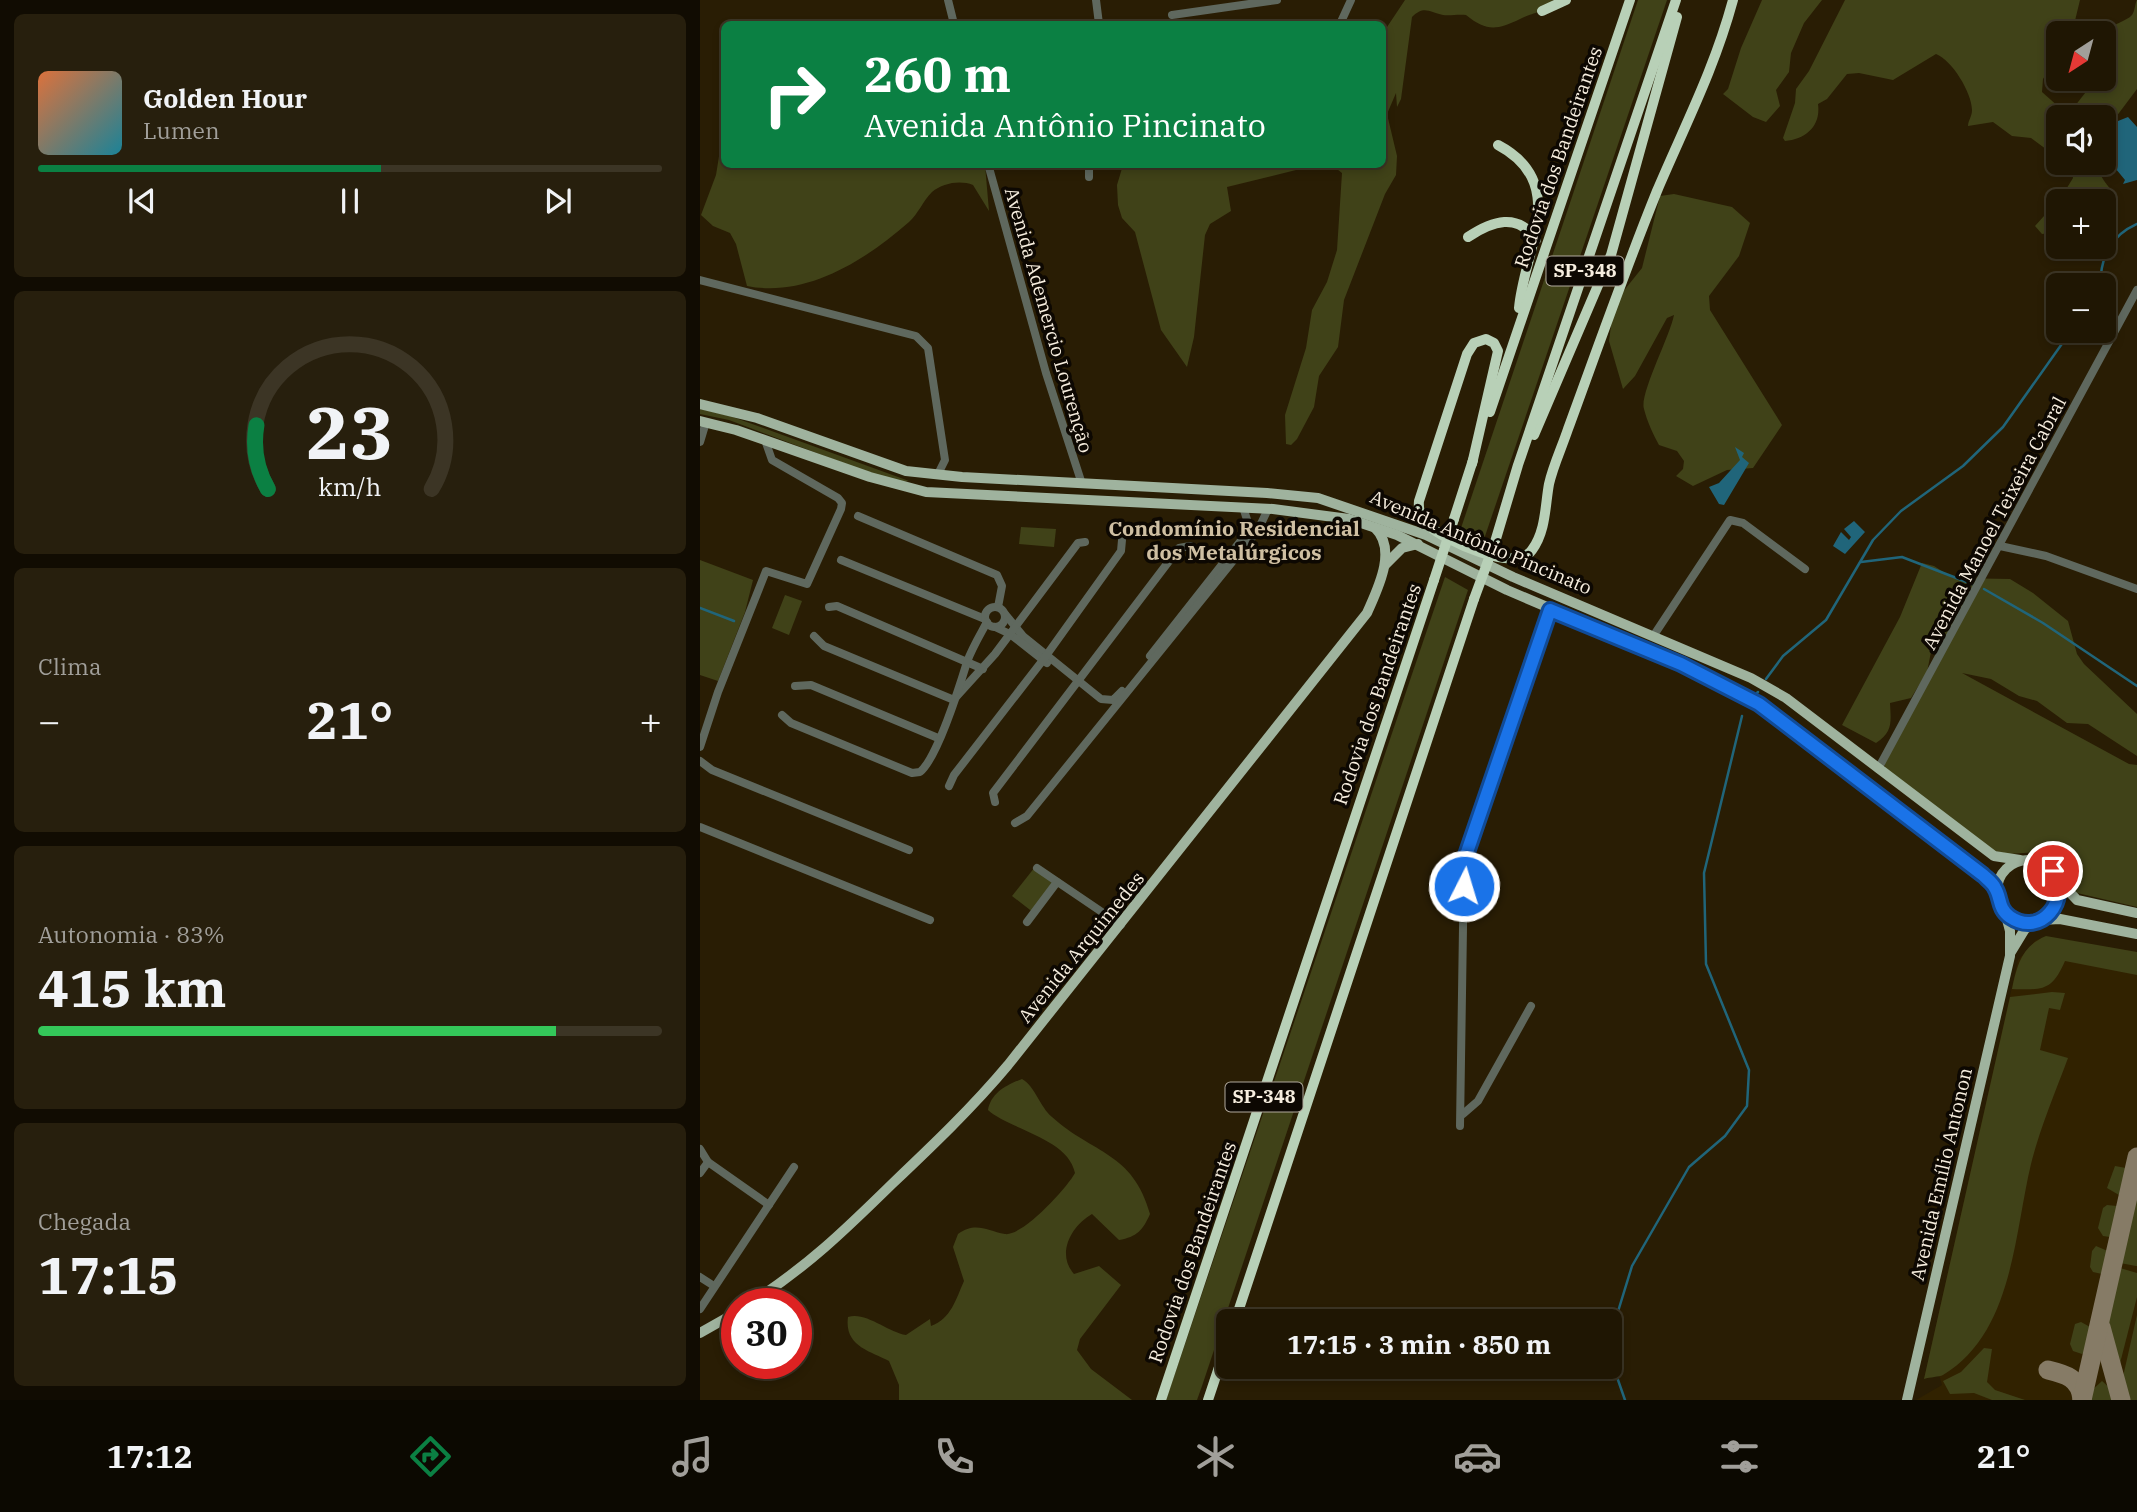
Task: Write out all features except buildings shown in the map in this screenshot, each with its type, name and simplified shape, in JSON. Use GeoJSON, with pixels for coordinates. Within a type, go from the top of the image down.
{"type":"FeatureCollection","features":[{"type":"Feature","properties":{"kind":"highway"},"geometry":{"type":"LineString","coordinates":[[1542,11],[1566,0]]}},
{"type":"Feature","properties":{"kind":"highway","name":"Rodovia dos Bandeirantes"},"geometry":{"type":"LineString","coordinates":[[1161,1400],[1472,464],[1630,0]]}},
{"type":"Feature","properties":{"kind":"highway"},"geometry":{"type":"LineString","coordinates":[[1518,465],[1559,380],[1611,255],[1678,0]]}},
{"type":"Feature","properties":{"kind":"highway","name":"SP-348"},"geometry":{"type":"LineString","coordinates":[[1239,1309],[1518,465],[1678,0]]}},
{"type":"Feature","properties":{"kind":"highway"},"geometry":{"type":"LineString","coordinates":[[1472,464],[1497,351],[1494,344],[1486,339],[1474,343],[1467,354],[1419,501],[1419,509],[1430,527],[1487,555],[1508,560],[1524,558],[1531,552],[1540,535],[1549,486],[1638,236],[1672,154],[1714,66],[1733,0]]}},
{"type":"Feature","properties":{"kind":"highway"},"geometry":{"type":"LineString","coordinates":[[1498,145],[1514,154],[1530,176],[1539,211],[1536,240],[1520,302],[1517,332]]}},
{"type":"Feature","properties":{"kind":"highway"},"geometry":{"type":"LineString","coordinates":[[1468,237],[1489,225],[1514,221],[1531,232],[1536,240]]}},
{"type":"Feature","properties":{"kind":"highway"},"geometry":{"type":"LineString","coordinates":[[1208,1400],[1216,1376]]}},
{"type":"Feature","properties":{"kind":"main road","name":"Avenida Antônio Pincinato"},"geometry":{"type":"LineString","coordinates":[[700,404],[757,418],[906,471],[1007,480],[1318,498],[1380,516],[1426,534],[1513,577],[1737,672],[1786,698],[1994,856],[2029,859],[2046,865],[2077,900],[2137,913]]}},
{"type":"Feature","properties":{"kind":"main road","name":"Avenida Antônio Pincinato"},"geometry":{"type":"LineString","coordinates":[[703,421],[870,477],[926,492],[1318,512],[1372,525],[1420,544],[1463,569],[1550,610],[1681,664],[1759,704],[1958,854],[1996,889],[2010,932],[2010,956]]}},
{"type":"Feature","properties":{"kind":"main road"},"geometry":{"type":"LineString","coordinates":[[926,492],[938,474]]}},
{"type":"Feature","properties":{"kind":"main road"},"geometry":{"type":"LineString","coordinates":[[988,497],[990,488],[1007,480]]}},
{"type":"Feature","properties":{"kind":"main road"},"geometry":{"type":"LineString","coordinates":[[1247,492],[1261,500],[1268,509]]}},
{"type":"Feature","properties":{"kind":"main road","name":"Avenida Arquimedes"},"geometry":{"type":"LineString","coordinates":[[774,1288],[826,1249],[979,1100],[1347,641],[1367,613],[1384,565],[1382,536],[1372,525]]}},
{"type":"Feature","properties":{"kind":"main road"},"geometry":{"type":"LineString","coordinates":[[1384,565],[1402,548],[1420,544]]}},
{"type":"Feature","properties":{"kind":"main road"},"geometry":{"type":"LineString","coordinates":[[1654,635],[1653,643],[1660,655]]}},
{"type":"Feature","properties":{"kind":"main road"},"geometry":{"type":"LineString","coordinates":[[1681,664],[1694,666],[1728,681],[1735,679],[1737,672]]}},
{"type":"Feature","properties":{"kind":"main road"},"geometry":{"type":"LineString","coordinates":[[1878,769],[1875,780],[1879,793]]}},
{"type":"Feature","properties":{"kind":"main road"},"geometry":{"type":"LineString","coordinates":[[1996,889],[2004,871],[2020,860]]}},
{"type":"Feature","properties":{"kind":"main road"},"geometry":{"type":"LineString","coordinates":[[2010,956],[2025,929],[2049,915],[2059,898],[2057,878]]}},
{"type":"Feature","properties":{"kind":"main road"},"geometry":{"type":"LineString","coordinates":[[2005,912],[2019,921],[2060,919],[2137,934]]}},
{"type":"Feature","properties":{"kind":"main road","name":"Avenida Emílio Antonon"},"geometry":{"type":"LineString","coordinates":[[1907,1400],[2010,956]]}},
{"type":"Feature","properties":{"kind":"main road"},"geometry":{"type":"LineString","coordinates":[[700,1333],[721,1321]]}},
{"type":"Feature","properties":{"kind":"street"},"geometry":{"type":"LineString","coordinates":[[948,0],[953,21]]}},
{"type":"Feature","properties":{"kind":"street"},"geometry":{"type":"LineString","coordinates":[[1096,0],[1099,21]]}},
{"type":"Feature","properties":{"kind":"street"},"geometry":{"type":"LineString","coordinates":[[1171,15],[1277,0]]}},
{"type":"Feature","properties":{"kind":"street"},"geometry":{"type":"LineString","coordinates":[[1341,21],[1351,0]]}},
{"type":"Feature","properties":{"kind":"street","name":"Avenida Ademercio Lourenção"},"geometry":{"type":"LineString","coordinates":[[989,168],[1042,360],[1082,484]]}},
{"type":"Feature","properties":{"kind":"street"},"geometry":{"type":"LineString","coordinates":[[1089,168],[1090,177]]}},
{"type":"Feature","properties":{"kind":"street"},"geometry":{"type":"LineString","coordinates":[[700,280],[916,336],[922,340],[928,348],[946,460],[938,474]]}},
{"type":"Feature","properties":{"kind":"street","name":"Avenida Manoel Teixeira Cabral"},"geometry":{"type":"LineString","coordinates":[[1878,769],[2137,290]]}},
{"type":"Feature","properties":{"kind":"street"},"geometry":{"type":"LineString","coordinates":[[700,442],[703,421]]}},
{"type":"Feature","properties":{"kind":"street"},"geometry":{"type":"LineString","coordinates":[[700,747],[718,692],[766,571],[807,584],[841,509],[842,503],[838,498],[772,460],[765,440]]}},
{"type":"Feature","properties":{"kind":"street"},"geometry":{"type":"LineString","coordinates":[[1077,683],[1107,701],[1118,696],[1250,529],[1243,508]]}},
{"type":"Feature","properties":{"kind":"street"},"geometry":{"type":"LineString","coordinates":[[1015,822],[1027,817],[1264,523],[1268,509]]}},
{"type":"Feature","properties":{"kind":"street"},"geometry":{"type":"LineString","coordinates":[[858,516],[997,575],[1002,586],[998,607]]}},
{"type":"Feature","properties":{"kind":"street"},"geometry":{"type":"LineString","coordinates":[[1654,635],[1730,520],[1743,523],[1805,569]]}},
{"type":"Feature","properties":{"kind":"street"},"geometry":{"type":"LineString","coordinates":[[949,786],[954,775],[1121,551],[1122,540]]}},
{"type":"Feature","properties":{"kind":"street"},"geometry":{"type":"LineString","coordinates":[[955,699],[983,669],[1078,542],[1085,542]]}},
{"type":"Feature","properties":{"kind":"street"},"geometry":{"type":"LineString","coordinates":[[995,802],[993,793],[1179,548],[1190,546]]}},
{"type":"Feature","properties":{"kind":"street"},"geometry":{"type":"LineString","coordinates":[[2000,546],[2046,556],[2137,589]]}},
{"type":"Feature","properties":{"kind":"street"},"geometry":{"type":"LineString","coordinates":[[841,560],[986,621],[1010,634],[1044,657],[1111,712]]}},
{"type":"Feature","properties":{"kind":"street"},"geometry":{"type":"LineString","coordinates":[[829,607],[837,606],[983,669]]}},
{"type":"Feature","properties":{"kind":"street"},"geometry":{"type":"LineString","coordinates":[[998,607],[1044,657]]}},
{"type":"Feature","properties":{"kind":"street"},"geometry":{"type":"LineString","coordinates":[[782,715],[791,723],[912,773],[925,768],[955,699],[988,610],[998,607]]}},
{"type":"Feature","properties":{"kind":"street"},"geometry":{"type":"LineString","coordinates":[[1460,1126],[1463,1114],[1464,861],[1550,610]]}},
{"type":"Feature","properties":{"kind":"street"},"geometry":{"type":"LineString","coordinates":[[995,627],[1004,623],[1005,614]]}},
{"type":"Feature","properties":{"kind":"street"},"geometry":{"type":"LineString","coordinates":[[814,636],[824,646],[955,699]]}},
{"type":"Feature","properties":{"kind":"street"},"geometry":{"type":"LineString","coordinates":[[795,686],[811,685],[938,738]]}},
{"type":"Feature","properties":{"kind":"street"},"geometry":{"type":"LineString","coordinates":[[700,761],[712,770],[909,850]]}},
{"type":"Feature","properties":{"kind":"street"},"geometry":{"type":"LineString","coordinates":[[700,827],[930,920]]}},
{"type":"Feature","properties":{"kind":"street"},"geometry":{"type":"LineString","coordinates":[[1037,868],[1121,925]]}},
{"type":"Feature","properties":{"kind":"street"},"geometry":{"type":"LineString","coordinates":[[1027,922],[1057,882]]}},
{"type":"Feature","properties":{"kind":"street"},"geometry":{"type":"LineString","coordinates":[[1463,1114],[1478,1101],[1531,1006]]}},
{"type":"Feature","properties":{"kind":"street"},"geometry":{"type":"LineString","coordinates":[[700,1149],[708,1162],[769,1205]]}},
{"type":"Feature","properties":{"kind":"street"},"geometry":{"type":"LineString","coordinates":[[700,1174],[708,1162]]}},
{"type":"Feature","properties":{"kind":"street"},"geometry":{"type":"LineString","coordinates":[[700,1309],[794,1167]]}},
{"type":"Feature","properties":{"kind":"street"},"geometry":{"type":"LineString","coordinates":[[700,1277],[714,1286]]}},
{"type":"Feature","properties":{"kind":"shaded area"},"geometry":{"type":"Polygon","coordinates":[[[2046,937],[2137,952],[2137,1400],[1916,1400],[1942,1385],[1939,1375],[1924,1379],[2018,960],[2036,940],[2046,937]]]}},
{"type":"Feature","properties":{"kind":"green space"},"geometry":{"type":"Polygon","coordinates":[[[1405,0],[1553,0],[1541,10],[1512,23],[1492,28],[1466,15],[1443,15],[1427,10],[1412,17],[1401,99],[1397,107],[1396,93],[1387,114],[1397,156],[1396,175],[1385,194],[1344,300],[1338,347],[1319,376],[1314,407],[1297,439],[1291,445],[1286,444],[1285,415],[1306,348],[1312,310],[1327,282],[1337,250],[1342,173],[1336,168],[1386,168],[1386,28],[1405,0]]]}},
{"type":"Feature","properties":{"kind":"green space"},"geometry":{"type":"Polygon","coordinates":[[[1638,0],[1667,0],[1482,545],[1459,534],[1638,0]]]}},
{"type":"Feature","properties":{"kind":"green space"},"geometry":{"type":"Polygon","coordinates":[[[1762,0],[1822,0],[1804,23],[1791,53],[1789,72],[1776,90],[1780,106],[1766,122],[1753,117],[1723,94],[1728,89],[1741,48],[1762,0]]]}},
{"type":"Feature","properties":{"kind":"green space"},"geometry":{"type":"Polygon","coordinates":[[[1845,0],[2080,0],[2075,21],[2046,21],[2046,74],[2042,92],[2057,105],[2046,105],[2046,149],[2031,138],[2012,136],[1993,122],[1968,126],[1972,110],[1969,95],[1954,70],[1936,54],[1893,80],[1859,73],[1847,74],[1827,99],[1818,104],[1817,119],[1810,130],[1793,140],[1785,141],[1783,138],[1795,103],[1796,89],[1809,71],[1845,0]]]}},
{"type":"Feature","properties":{"kind":"green space"},"geometry":{"type":"Polygon","coordinates":[[[2137,0],[2137,89],[2116,117],[2116,105],[2076,105],[2087,91],[2116,91],[2116,24],[2132,15],[2137,0]]]}},
{"type":"Feature","properties":{"kind":"green space"},"geometry":{"type":"Polygon","coordinates":[[[721,144],[721,168],[985,168],[989,211],[973,185],[946,185],[932,192],[912,219],[892,236],[874,250],[834,273],[791,286],[747,286],[736,244],[730,233],[713,226],[701,215],[716,175],[721,144]]]}},
{"type":"Feature","properties":{"kind":"green space"},"geometry":{"type":"Polygon","coordinates":[[[1122,168],[1304,168],[1227,187],[1231,211],[1210,224],[1205,235],[1194,337],[1187,367],[1161,330],[1135,232],[1122,218],[1118,205],[1117,185],[1122,168]]]}},
{"type":"Feature","properties":{"kind":"green space"},"geometry":{"type":"Polygon","coordinates":[[[2072,175],[2101,175],[2110,189],[2066,189],[2072,175]]]}},
{"type":"Feature","properties":{"kind":"green space"},"geometry":{"type":"Polygon","coordinates":[[[1674,194],[1732,207],[1750,223],[1739,256],[1709,296],[1710,310],[1782,425],[1753,468],[1727,470],[1693,486],[1676,476],[1683,469],[1684,461],[1677,451],[1659,445],[1644,409],[1646,391],[1674,315],[1667,318],[1635,376],[1623,389],[1609,341],[1614,303],[1642,268],[1660,196],[1674,194]]]}},
{"type":"Feature","properties":{"kind":"green space"},"geometry":{"type":"Polygon","coordinates":[[[2046,214],[2046,234],[2042,234],[2035,226],[2046,214]]]}},
{"type":"Feature","properties":{"kind":"green space"},"geometry":{"type":"Polygon","coordinates":[[[700,409],[730,416],[909,481],[897,483],[729,420],[700,414],[700,409]]]}},
{"type":"Feature","properties":{"kind":"green space"},"geometry":{"type":"Polygon","coordinates":[[[1021,527],[1056,529],[1054,547],[1019,544],[1021,527]]]}},
{"type":"Feature","properties":{"kind":"green space"},"geometry":{"type":"Polygon","coordinates":[[[700,560],[753,580],[745,612],[718,681],[700,675],[700,560]]]}},
{"type":"Feature","properties":{"kind":"green space"},"geometry":{"type":"Polygon","coordinates":[[[1922,563],[1934,566],[1953,578],[2010,579],[2033,593],[2068,621],[2077,654],[2084,664],[2137,714],[2137,756],[2088,724],[2067,723],[2037,701],[2019,696],[1991,679],[1962,673],[2129,764],[2137,765],[2137,907],[2077,893],[2052,861],[2036,852],[2009,854],[1990,850],[1887,772],[1884,764],[1938,657],[1935,651],[1931,652],[1927,672],[1911,698],[1890,703],[1890,726],[1882,739],[1876,743],[1842,725],[1900,617],[1922,563]]]}},
{"type":"Feature","properties":{"kind":"green space"},"geometry":{"type":"Polygon","coordinates":[[[1445,577],[1468,590],[1228,1309],[1216,1309],[1216,1344],[1202,1386],[1197,1400],[1166,1400],[1445,577]]]}},
{"type":"Feature","properties":{"kind":"green space"},"geometry":{"type":"Polygon","coordinates":[[[785,595],[802,601],[789,635],[772,628],[785,595]]]}},
{"type":"Feature","properties":{"kind":"green space"},"geometry":{"type":"Polygon","coordinates":[[[1035,867],[1057,882],[1034,913],[1012,896],[1035,867]]]}},
{"type":"Feature","properties":{"kind":"green space"},"geometry":{"type":"Polygon","coordinates":[[[2046,936],[2137,952],[2137,975],[2065,961],[2056,978],[2045,987],[2012,989],[2022,957],[2031,945],[2046,936]]]}},
{"type":"Feature","properties":{"kind":"green space"},"geometry":{"type":"Polygon","coordinates":[[[2065,993],[2060,1010],[2049,1008],[2040,1050],[2068,1058],[2031,1164],[2007,1280],[1997,1309],[1984,1334],[1966,1357],[1943,1375],[1924,1379],[2010,997],[2065,993]]]}},
{"type":"Feature","properties":{"kind":"green space"},"geometry":{"type":"Polygon","coordinates":[[[1022,1079],[1052,1117],[1122,1166],[1143,1194],[1150,1214],[1139,1232],[1119,1240],[1092,1214],[1072,1233],[1066,1249],[1066,1258],[1074,1274],[1099,1266],[1121,1285],[1080,1339],[1077,1350],[1091,1369],[1132,1400],[899,1400],[899,1385],[889,1361],[854,1341],[848,1327],[848,1317],[869,1319],[906,1335],[930,1319],[931,1326],[938,1323],[952,1308],[964,1281],[953,1247],[958,1234],[976,1227],[1005,1234],[1013,1233],[1033,1220],[1075,1173],[1062,1151],[988,1110],[992,1099],[1000,1090],[1022,1079]]]}},
{"type":"Feature","properties":{"kind":"green space"},"geometry":{"type":"Polygon","coordinates":[[[2115,1166],[2126,1168],[2128,1173],[2125,1189],[2119,1195],[2107,1188],[2115,1166]]]}},
{"type":"Feature","properties":{"kind":"green space"},"geometry":{"type":"Polygon","coordinates":[[[2137,1186],[2137,1266],[2136,1266],[2120,1263],[2137,1186]]]}},
{"type":"Feature","properties":{"kind":"green space"},"geometry":{"type":"Polygon","coordinates":[[[2107,1205],[2117,1206],[2120,1212],[2115,1234],[2110,1237],[2103,1236],[2098,1228],[2103,1208],[2107,1205]]]}},
{"type":"Feature","properties":{"kind":"green space"},"geometry":{"type":"Polygon","coordinates":[[[2096,1246],[2110,1252],[2107,1270],[2102,1274],[2093,1272],[2090,1267],[2092,1251],[2096,1246]]]}},
{"type":"Feature","properties":{"kind":"green space"},"geometry":{"type":"Polygon","coordinates":[[[2120,1268],[2137,1273],[2137,1297],[2118,1371],[2110,1347],[2107,1320],[2111,1292],[2120,1268]]]}},
{"type":"Feature","properties":{"kind":"green space"},"geometry":{"type":"Polygon","coordinates":[[[2137,1315],[2137,1400],[2127,1400],[2122,1381],[2137,1315]]]}},
{"type":"Feature","properties":{"kind":"green space"},"geometry":{"type":"Polygon","coordinates":[[[2081,1322],[2092,1328],[2088,1350],[2082,1354],[2073,1351],[2070,1344],[2075,1324],[2081,1322]]]}},
{"type":"Feature","properties":{"kind":"green space"},"geometry":{"type":"Polygon","coordinates":[[[1984,1348],[1992,1349],[1987,1382],[1995,1390],[2025,1400],[1992,1400],[1974,1393],[1950,1394],[1943,1381],[1961,1372],[1984,1348]]]}},
{"type":"Feature","properties":{"kind":"green space"},"geometry":{"type":"Polygon","coordinates":[[[2102,1381],[2112,1390],[2114,1400],[2088,1400],[2090,1392],[2102,1381]]]}},
{"type":"Feature","properties":{"kind":"water"},"geometry":{"type":"Polygon","coordinates":[[[2128,117],[2137,127],[2137,180],[2123,184],[2125,180],[2116,169],[2118,121],[2128,117]]]}},
{"type":"Feature","properties":{"kind":"water"},"geometry":{"type":"Polygon","coordinates":[[[1735,447],[1744,453],[1742,457],[1749,463],[1724,505],[1719,504],[1709,487],[1719,483],[1740,460],[1735,447]]]}},
{"type":"Feature","properties":{"kind":"water"},"geometry":{"type":"Polygon","coordinates":[[[1854,521],[1865,532],[1845,554],[1833,546],[1841,532],[1849,540],[1851,537],[1844,529],[1854,521]]]}},
{"type":"Feature","properties":{"kind":"waterway"},"geometry":{"type":"LineString","coordinates":[[2101,273],[2105,257],[2114,241],[2137,224]]}},
{"type":"Feature","properties":{"kind":"waterway"},"geometry":{"type":"LineString","coordinates":[[1766,679],[1783,656],[1826,620],[1873,540],[1901,511],[1963,466],[2003,427],[2062,343]]}},
{"type":"Feature","properties":{"kind":"waterway"},"geometry":{"type":"LineString","coordinates":[[1861,562],[1902,557],[1972,584]]}},
{"type":"Feature","properties":{"kind":"waterway"},"geometry":{"type":"LineString","coordinates":[[1984,589],[2043,623],[2137,686]]}},
{"type":"Feature","properties":{"kind":"waterway"},"geometry":{"type":"LineString","coordinates":[[700,608],[734,621]]}},
{"type":"Feature","properties":{"kind":"waterway"},"geometry":{"type":"LineString","coordinates":[[1625,1400],[1611,1360],[1616,1318],[1632,1266],[1689,1167],[1725,1136],[1747,1106],[1749,1070],[1706,964],[1704,873],[1742,716]]}},
{"type":"Feature","properties":{"kind":"taxiway"},"geometry":{"type":"LineString","coordinates":[[2082,1400],[2137,1157]]}},
{"type":"Feature","properties":{"kind":"taxiway"},"geometry":{"type":"LineString","coordinates":[[2101,1327],[2121,1400]]}},
{"type":"Feature","properties":{"kind":"taxiway"},"geometry":{"type":"LineString","coordinates":[[2048,1370],[2071,1378],[2078,1386],[2082,1399]]}},
{"type":"Feature","properties":{"kind":"district","name":"Condomínio Residencial dos Metalúrgicos"},"geometry":{"type":"Point","coordinates":[1234,541]}},
{"type":"Feature","properties":{"kind":"route"},"geometry":{"type":"LineString","coordinates":[[1464,886],[1464,861],[1550,610],[1681,664],[1737,692],[1780,718],[1983,875],[1996,889],[2000,905],[2011,918],[2027,923],[2049,915],[2056,907],[2060,888],[2053,871]]}}]}
